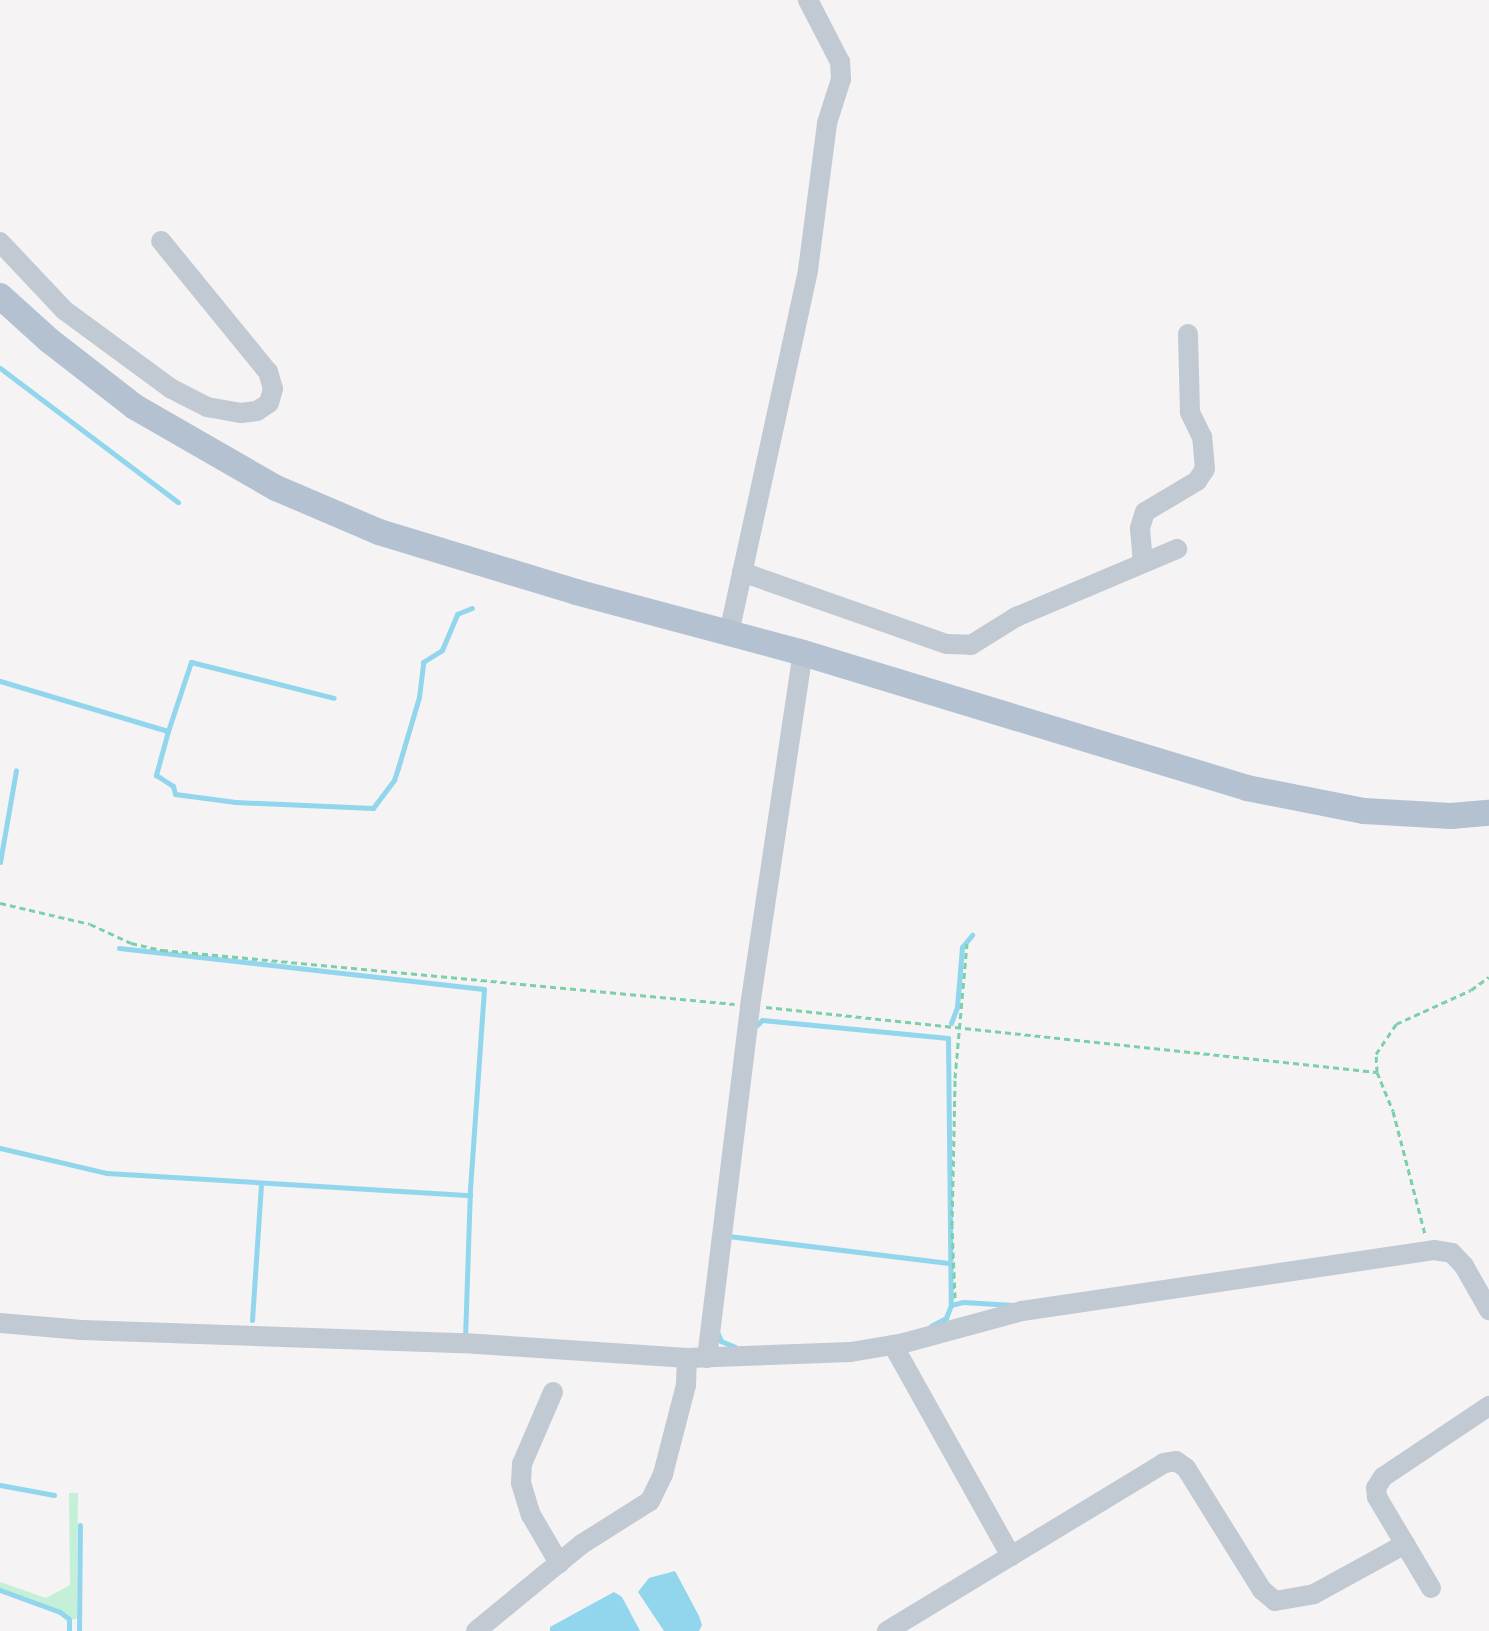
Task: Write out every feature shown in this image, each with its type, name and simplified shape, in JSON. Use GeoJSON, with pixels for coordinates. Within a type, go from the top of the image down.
{"type":"FeatureCollection","features":[{"type":"Feature","properties":{"kind":"main road"},"geometry":{"type":"LineString","coordinates":[[0,296],[50,341],[135,407],[276,488],[379,532],[576,592],[803,653],[1247,788],[1364,811],[1451,816],[1489,813]]}},
{"type":"Feature","properties":{"kind":"street"},"geometry":{"type":"LineString","coordinates":[[729,633],[808,270],[827,123],[841,79],[840,62],[808,0]]}},
{"type":"Feature","properties":{"kind":"street"},"geometry":{"type":"LineString","coordinates":[[0,242],[64,310],[170,388],[207,407],[241,413],[257,411],[269,403],[273,389],[268,372],[161,241]]}},
{"type":"Feature","properties":{"kind":"street"},"geometry":{"type":"LineString","coordinates":[[1143,563],[1140,528],[1145,512],[1197,481],[1205,469],[1202,437],[1190,412],[1188,334]]}},
{"type":"Feature","properties":{"kind":"street"},"geometry":{"type":"LineString","coordinates":[[742,572],[947,644],[971,645],[1016,617],[1177,549]]}},
{"type":"Feature","properties":{"kind":"street"},"geometry":{"type":"LineString","coordinates":[[476,1631],[582,1544],[650,1501],[663,1474],[686,1385],[697,1358],[803,653]]}},
{"type":"Feature","properties":{"kind":"street"},"geometry":{"type":"LineString","coordinates":[[0,1323],[82,1330],[463,1343],[697,1358],[851,1352],[893,1345],[1022,1311],[1427,1251],[1452,1253],[1464,1266],[1489,1310]]}},
{"type":"Feature","properties":{"kind":"street"},"geometry":{"type":"LineString","coordinates":[[893,1345],[1011,1556]]}},
{"type":"Feature","properties":{"kind":"street"},"geometry":{"type":"LineString","coordinates":[[553,1392],[522,1464],[521,1483],[531,1515],[559,1563]]}},
{"type":"Feature","properties":{"kind":"street"},"geometry":{"type":"LineString","coordinates":[[1431,1588],[1377,1497],[1376,1488],[1383,1477],[1489,1406]]}},
{"type":"Feature","properties":{"kind":"street"},"geometry":{"type":"LineString","coordinates":[[887,1631],[1164,1463],[1176,1461],[1186,1468],[1262,1590],[1275,1601],[1314,1594],[1405,1544]]}},
{"type":"Feature","properties":{"kind":"path"},"geometry":{"type":"LineString","coordinates":[[0,903],[90,924],[131,943],[162,950],[750,1006],[1377,1072]]}},
{"type":"Feature","properties":{"kind":"path"},"geometry":{"type":"LineString","coordinates":[[955,1298],[952,1212],[955,1078],[967,944]]}},
{"type":"Feature","properties":{"kind":"path"},"geometry":{"type":"LineString","coordinates":[[1427,1251],[1423,1218],[1393,1111],[1377,1072],[1376,1054],[1396,1024],[1471,990],[1489,977]]}},
{"type":"Feature","properties":{"kind":"green space"},"geometry":{"type":"Polygon","coordinates":[[[69,1493],[78,1493],[77,1618],[72,1620],[61,1611],[0,1589],[0,1582],[46,1598],[70,1585],[69,1493]]]}},
{"type":"Feature","properties":{"kind":"water"},"geometry":{"type":"Polygon","coordinates":[[[675,1571],[699,1616],[702,1625],[699,1631],[664,1631],[638,1592],[649,1578],[675,1571]]]}},
{"type":"Feature","properties":{"kind":"water"},"geometry":{"type":"Polygon","coordinates":[[[614,1592],[622,1597],[640,1631],[550,1631],[550,1627],[614,1592]]]}},
{"type":"Feature","properties":{"kind":"waterway"},"geometry":{"type":"LineString","coordinates":[[0,368],[178,502]]}},
{"type":"Feature","properties":{"kind":"waterway"},"geometry":{"type":"LineString","coordinates":[[168,731],[156,775],[173,786],[175,794],[235,802],[373,808],[394,780],[419,697],[423,662],[442,650],[457,614],[472,608]]}},
{"type":"Feature","properties":{"kind":"waterway"},"geometry":{"type":"LineString","coordinates":[[0,681],[168,731],[191,662],[334,698]]}},
{"type":"Feature","properties":{"kind":"waterway"},"geometry":{"type":"LineString","coordinates":[[0,862],[16,770]]}},
{"type":"Feature","properties":{"kind":"waterway"},"geometry":{"type":"LineString","coordinates":[[951,1023],[957,1007],[962,947],[972,935]]}},
{"type":"Feature","properties":{"kind":"waterway"},"geometry":{"type":"LineString","coordinates":[[119,948],[484,989],[470,1188],[465,1336]]}},
{"type":"Feature","properties":{"kind":"waterway"},"geometry":{"type":"LineString","coordinates":[[757,1025],[762,1020],[948,1038],[951,1305]]}},
{"type":"Feature","properties":{"kind":"waterway"},"geometry":{"type":"LineString","coordinates":[[0,1148],[107,1173],[470,1195]]}},
{"type":"Feature","properties":{"kind":"waterway"},"geometry":{"type":"LineString","coordinates":[[252,1320],[261,1184]]}},
{"type":"Feature","properties":{"kind":"waterway"},"geometry":{"type":"LineString","coordinates":[[728,1236],[948,1263]]}},
{"type":"Feature","properties":{"kind":"waterway"},"geometry":{"type":"LineString","coordinates":[[931,1326],[946,1318],[951,1305],[963,1302],[1013,1305]]}},
{"type":"Feature","properties":{"kind":"waterway"},"geometry":{"type":"LineString","coordinates":[[717,1332],[721,1341],[735,1347]]}},
{"type":"Feature","properties":{"kind":"waterway"},"geometry":{"type":"LineString","coordinates":[[0,1485],[54,1495]]}},
{"type":"Feature","properties":{"kind":"waterway"},"geometry":{"type":"LineString","coordinates":[[79,1631],[80,1525]]}},
{"type":"Feature","properties":{"kind":"waterway"},"geometry":{"type":"LineString","coordinates":[[0,1590],[60,1612],[69,1619],[69,1631]]}}]}
